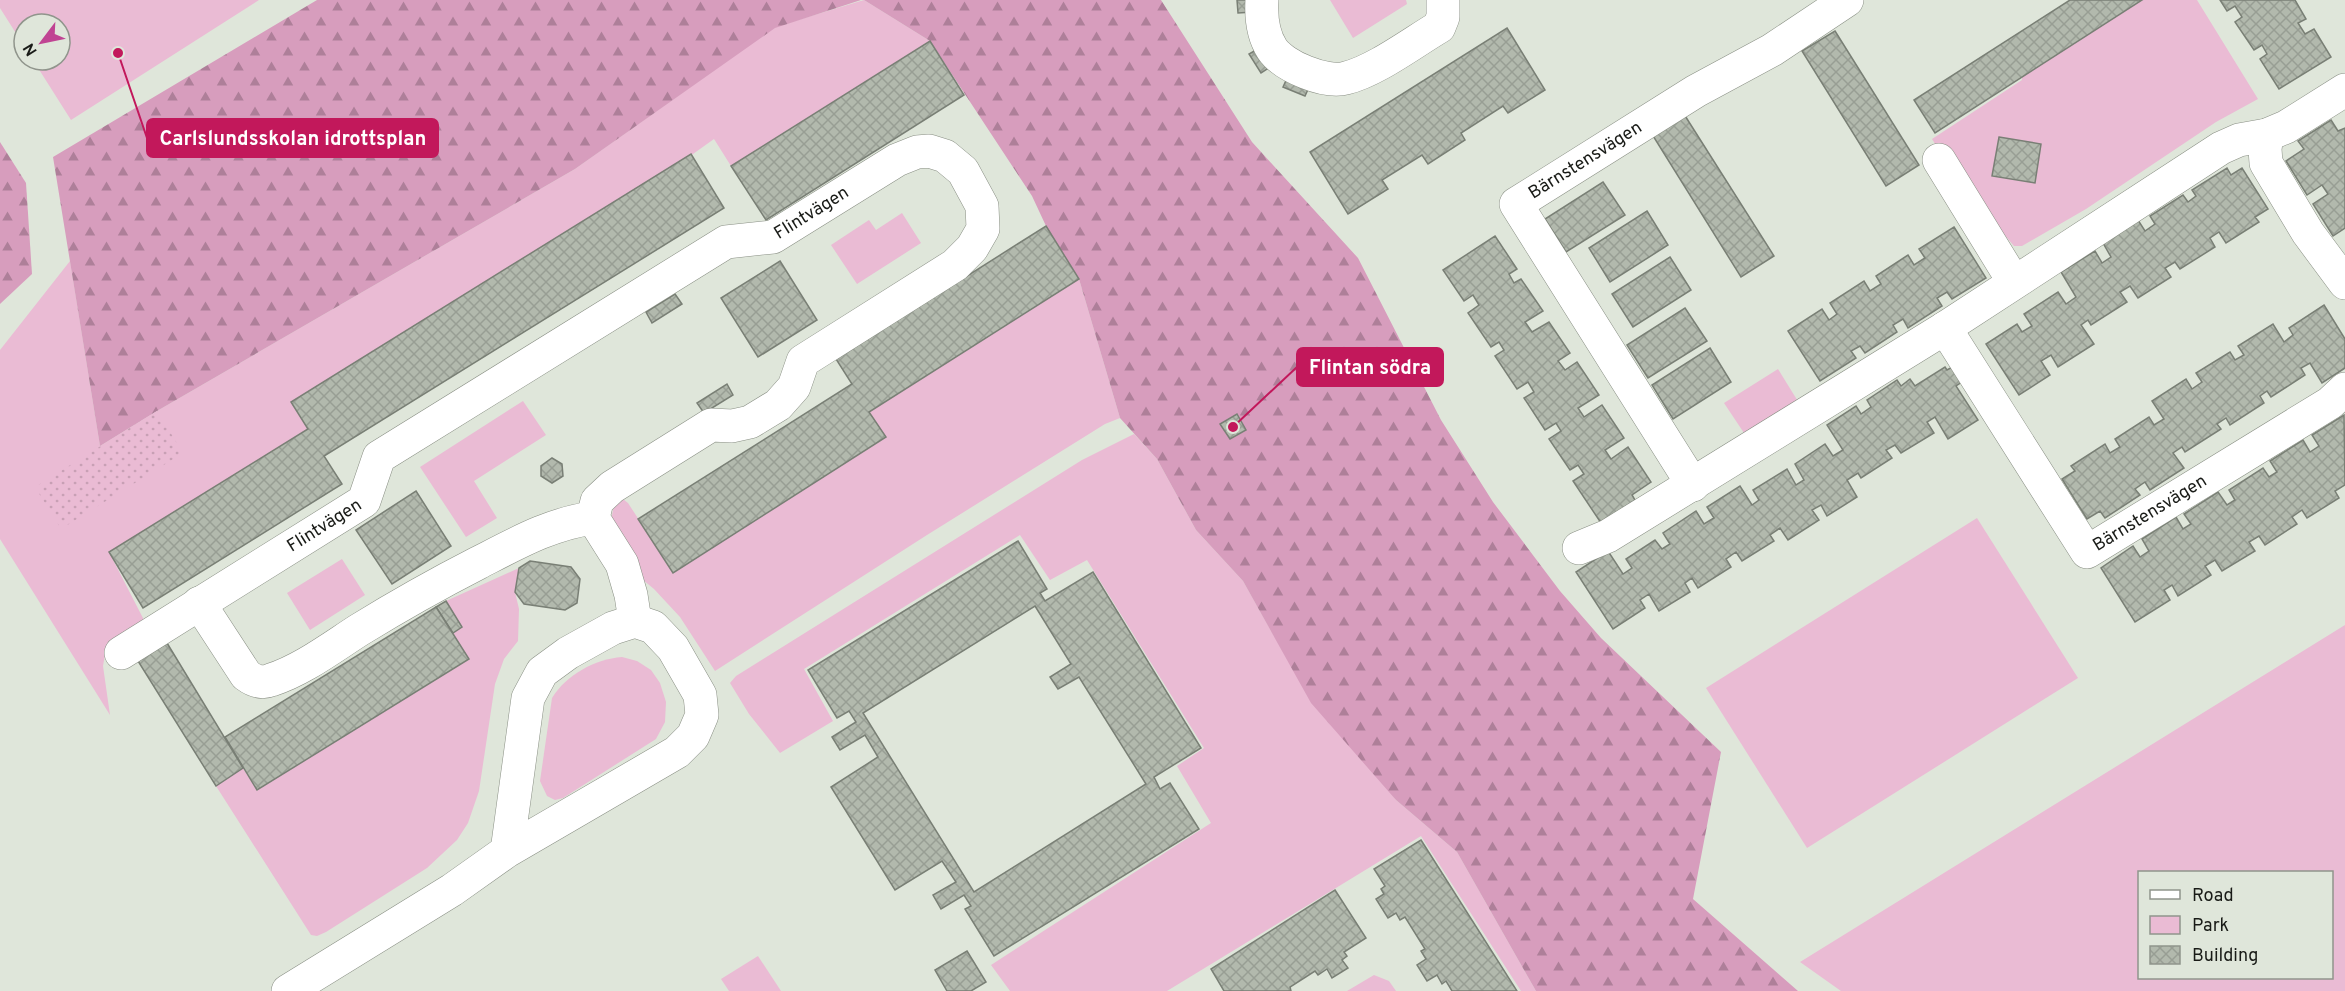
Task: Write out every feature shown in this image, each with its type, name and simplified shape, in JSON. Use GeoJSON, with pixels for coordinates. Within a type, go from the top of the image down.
{"type":"FeatureCollection","features":[{"type":"Feature","properties":{"kind":"street"},"geometry":{"type":"LineString","coordinates":[[1262,0],[1260,17],[1272,50],[1294,67],[1326,79],[1343,80],[1360,74],[1439,27],[1443,17],[1443,0]]}},
{"type":"Feature","properties":{"kind":"street","name":"Bärnstensvägen"},"geometry":{"type":"LineString","coordinates":[[1693,485],[1516,204],[1696,91],[1772,50],[1847,0]]}},
{"type":"Feature","properties":{"kind":"street"},"geometry":{"type":"LineString","coordinates":[[1579,548],[1608,536],[1693,485],[1945,328],[2221,148],[2239,140],[2267,135],[2286,127],[2345,90]]}},
{"type":"Feature","properties":{"kind":"street"},"geometry":{"type":"LineString","coordinates":[[2267,135],[2266,163],[2308,233],[2345,284]]}},
{"type":"Feature","properties":{"kind":"street","name":"Flintvägen"},"geometry":{"type":"LineString","coordinates":[[121,653],[364,501],[379,456],[726,242],[773,237],[897,160],[917,152],[929,151],[945,156],[963,171],[982,206],[983,229],[972,248],[955,265],[803,361],[794,387],[777,405],[750,422],[732,426],[711,425],[612,487],[597,501],[593,518]]}},
{"type":"Feature","properties":{"kind":"street"},"geometry":{"type":"LineString","coordinates":[[1940,160],[2014,282]]}},
{"type":"Feature","properties":{"kind":"street","name":"Bärnstensvägen"},"geometry":{"type":"LineString","coordinates":[[1945,328],[2088,552],[2330,403],[2345,389]]}},
{"type":"Feature","properties":{"kind":"street"},"geometry":{"type":"LineString","coordinates":[[199,603],[246,675],[256,682],[270,681],[312,660],[426,590],[495,554],[538,533],[571,521],[593,518],[622,564],[631,594],[635,621]]}},
{"type":"Feature","properties":{"kind":"street"},"geometry":{"type":"LineString","coordinates":[[288,991],[452,890],[507,852],[677,752],[693,735],[702,715],[700,695],[673,648],[653,627],[635,621],[613,627],[568,653],[542,672],[528,698],[507,852]]}},
{"type":"Feature","properties":{"kind":"green space"},"geometry":{"type":"Polygon","coordinates":[[[0,0],[259,0],[71,120],[41,72],[72,72],[72,12],[12,12],[12,27],[0,8],[0,0]]]}},
{"type":"Feature","properties":{"kind":"green space"},"geometry":{"type":"Polygon","coordinates":[[[317,0],[861,0],[775,28],[575,169],[100,446],[53,157],[317,0]]]}},
{"type":"Feature","properties":{"kind":"green space"},"geometry":{"type":"Polygon","coordinates":[[[864,0],[930,41],[731,166],[714,139],[308,429],[109,552],[145,622],[106,649],[103,666],[110,715],[0,539],[0,350],[70,261],[100,446],[575,169],[775,27],[864,0]]]}},
{"type":"Feature","properties":{"kind":"green space"},"geometry":{"type":"Polygon","coordinates":[[[864,0],[1161,0],[1252,142],[1358,258],[1441,420],[1493,502],[1560,591],[1601,638],[1721,752],[1693,899],[1798,991],[1536,991],[1457,852],[1396,800],[1311,703],[1243,581],[1196,530],[1157,459],[1120,418],[1079,279],[1046,226],[1032,196],[930,41],[864,0]]]}},
{"type":"Feature","properties":{"kind":"green space"},"geometry":{"type":"Polygon","coordinates":[[[1330,0],[1406,0],[1407,4],[1353,38],[1330,0]]]}},
{"type":"Feature","properties":{"kind":"green space"},"geometry":{"type":"Polygon","coordinates":[[[2142,0],[2197,0],[2258,99],[2216,122],[2086,209],[2022,246],[2014,246],[1959,182],[1932,139],[2022,80],[2022,77],[2142,0]]]}},
{"type":"Feature","properties":{"kind":"green space"},"geometry":{"type":"Polygon","coordinates":[[[0,142],[26,183],[32,274],[0,304],[0,142]]]}},
{"type":"Feature","properties":{"kind":"green space"},"geometry":{"type":"Polygon","coordinates":[[[902,213],[921,243],[857,284],[831,245],[869,220],[876,230],[902,213]]]}},
{"type":"Feature","properties":{"kind":"green space"},"geometry":{"type":"Polygon","coordinates":[[[1079,279],[1120,418],[1105,424],[927,535],[715,671],[680,617],[654,589],[637,575],[610,527],[613,510],[619,496],[628,503],[673,572],[885,438],[869,412],[1079,279]]]}},
{"type":"Feature","properties":{"kind":"green space"},"geometry":{"type":"Polygon","coordinates":[[[1778,369],[1799,403],[1746,436],[1724,403],[1778,369]]]}},
{"type":"Feature","properties":{"kind":"green space"},"geometry":{"type":"Polygon","coordinates":[[[523,401],[546,435],[474,481],[497,518],[466,537],[420,467],[523,401]]]}},
{"type":"Feature","properties":{"kind":"green space"},"geometry":{"type":"Polygon","coordinates":[[[157,411],[183,453],[61,529],[35,487],[157,411]]]}},
{"type":"Feature","properties":{"kind":"green space"},"geometry":{"type":"Polygon","coordinates":[[[1134,434],[1157,459],[1196,530],[1243,581],[1274,636],[1396,800],[1457,852],[1536,991],[1521,991],[1421,836],[1167,991],[1010,991],[991,965],[1211,823],[1177,766],[1204,748],[1087,560],[1050,580],[1020,535],[804,669],[833,721],[780,753],[749,714],[730,683],[736,676],[1082,460],[1134,434]]]}},
{"type":"Feature","properties":{"kind":"green space"},"geometry":{"type":"Polygon","coordinates":[[[1977,518],[2078,678],[1807,848],[1706,688],[1977,518]]]}},
{"type":"Feature","properties":{"kind":"green space"},"geometry":{"type":"Polygon","coordinates":[[[342,559],[365,595],[310,630],[287,593],[342,559]]]}},
{"type":"Feature","properties":{"kind":"green space"},"geometry":{"type":"Polygon","coordinates":[[[519,568],[515,592],[519,609],[518,641],[504,659],[495,684],[479,791],[468,823],[457,840],[427,868],[326,932],[317,936],[311,935],[216,786],[243,768],[257,790],[468,660],[453,633],[462,627],[446,601],[519,568]]]}},
{"type":"Feature","properties":{"kind":"green space"},"geometry":{"type":"Polygon","coordinates":[[[2345,625],[2345,991],[1841,991],[1800,962],[2345,625]]]}},
{"type":"Feature","properties":{"kind":"green space"},"geometry":{"type":"Polygon","coordinates":[[[622,657],[637,661],[651,670],[660,683],[666,702],[665,722],[656,739],[563,798],[555,800],[547,796],[540,781],[552,698],[573,675],[602,661],[622,657]]]}},
{"type":"Feature","properties":{"kind":"green space"},"geometry":{"type":"Polygon","coordinates":[[[758,956],[781,991],[729,991],[721,979],[758,956]]]}},
{"type":"Feature","properties":{"kind":"green space"},"geometry":{"type":"Polygon","coordinates":[[[1374,975],[1389,981],[1396,991],[1347,991],[1374,975]]]}},
{"type":"Feature","properties":{"kind":"building"},"geometry":{"type":"Polygon","coordinates":[[[1237,0],[1252,0],[1253,12],[1238,13],[1237,0]]]}},
{"type":"Feature","properties":{"kind":"building"},"geometry":{"type":"Polygon","coordinates":[[[2070,0],[2142,0],[1935,133],[1914,100],[2070,0]]]}},
{"type":"Feature","properties":{"kind":"building"},"geometry":{"type":"Polygon","coordinates":[[[2220,0],[2295,0],[2306,19],[2298,23],[2305,34],[2314,29],[2331,57],[2279,89],[2260,59],[2267,54],[2262,45],[2254,50],[2235,22],[2242,17],[2235,6],[2227,11],[2220,0]]]}},
{"type":"Feature","properties":{"kind":"building"},"geometry":{"type":"Polygon","coordinates":[[[1507,28],[1545,90],[1508,113],[1503,106],[1461,133],[1465,140],[1428,164],[1422,155],[1382,180],[1388,189],[1348,214],[1310,152],[1507,28]]]}},
{"type":"Feature","properties":{"kind":"building"},"geometry":{"type":"Polygon","coordinates":[[[1835,31],[1919,165],[1886,186],[1802,51],[1835,31]]]}},
{"type":"Feature","properties":{"kind":"building"},"geometry":{"type":"Polygon","coordinates":[[[930,41],[964,95],[766,220],[731,166],[930,41]]]}},
{"type":"Feature","properties":{"kind":"building"},"geometry":{"type":"Polygon","coordinates":[[[1263,46],[1275,64],[1261,73],[1249,54],[1263,46]]]}},
{"type":"Feature","properties":{"kind":"building"},"geometry":{"type":"Polygon","coordinates":[[[1288,76],[1310,85],[1305,96],[1283,87],[1288,76]]]}},
{"type":"Feature","properties":{"kind":"building"},"geometry":{"type":"Polygon","coordinates":[[[1682,111],[1774,256],[1741,277],[1650,131],[1682,111]]]}},
{"type":"Feature","properties":{"kind":"building"},"geometry":{"type":"Polygon","coordinates":[[[2331,120],[2338,131],[2345,128],[2345,228],[2333,236],[2313,204],[2328,194],[2322,185],[2307,195],[2286,161],[2304,149],[2298,141],[2331,120]]]}},
{"type":"Feature","properties":{"kind":"building"},"geometry":{"type":"Polygon","coordinates":[[[1999,137],[2041,144],[2035,183],[1992,176],[1999,137]]]}},
{"type":"Feature","properties":{"kind":"building"},"geometry":{"type":"Polygon","coordinates":[[[691,154],[724,208],[324,456],[342,484],[143,608],[109,552],[308,429],[291,402],[691,154]]]}},
{"type":"Feature","properties":{"kind":"building"},"geometry":{"type":"Polygon","coordinates":[[[2227,168],[2231,175],[2242,168],[2268,209],[2255,217],[2259,222],[2226,243],[2219,232],[2210,238],[2215,247],[2180,269],[2175,262],[2165,268],[2171,277],[2138,298],[2130,286],[2120,292],[2127,302],[2091,325],[2088,320],[2081,325],[2094,344],[2058,367],[2051,355],[2041,361],[2050,375],[2019,395],[1986,344],[2017,324],[2022,332],[2032,326],[2024,314],[2058,292],[2066,304],[2076,297],[2061,272],[2095,251],[2102,263],[2111,257],[2103,243],[2138,220],[2145,231],[2155,224],[2150,216],[2183,195],[2188,202],[2196,196],[2192,190],[2227,168]]]}},
{"type":"Feature","properties":{"kind":"building"},"geometry":{"type":"Polygon","coordinates":[[[1603,182],[1625,215],[1566,252],[1545,219],[1603,182]]]}},
{"type":"Feature","properties":{"kind":"building"},"geometry":{"type":"Polygon","coordinates":[[[1647,211],[1668,245],[1610,282],[1589,248],[1647,211]]]}},
{"type":"Feature","properties":{"kind":"building"},"geometry":{"type":"Polygon","coordinates":[[[1046,226],[1079,279],[869,412],[886,437],[673,573],[638,519],[852,384],[836,359],[1046,226]]]}},
{"type":"Feature","properties":{"kind":"building"},"geometry":{"type":"Polygon","coordinates":[[[1954,227],[1986,278],[1952,299],[1947,292],[1937,298],[1942,306],[1908,328],[1903,319],[1893,325],[1897,332],[1865,353],[1860,346],[1851,351],[1856,358],[1820,381],[1788,331],[1822,309],[1829,320],[1837,314],[1830,303],[1864,281],[1870,291],[1881,284],[1876,276],[1908,255],[1914,265],[1925,258],[1919,249],[1954,227]]]}},
{"type":"Feature","properties":{"kind":"building"},"geometry":{"type":"Polygon","coordinates":[[[1495,236],[1517,269],[1509,274],[1514,283],[1521,279],[1543,311],[1525,322],[1532,332],[1549,322],[1570,353],[1558,361],[1565,370],[1577,362],[1599,395],[1578,408],[1584,417],[1602,405],[1624,438],[1605,450],[1611,459],[1628,447],[1651,482],[1632,495],[1635,500],[1601,523],[1573,481],[1584,474],[1578,465],[1570,470],[1549,439],[1561,431],[1556,423],[1545,430],[1524,398],[1534,392],[1528,382],[1517,389],[1495,356],[1504,350],[1499,342],[1491,347],[1468,313],[1479,305],[1473,295],[1464,301],[1443,270],[1495,236]]]}},
{"type":"Feature","properties":{"kind":"building"},"geometry":{"type":"Polygon","coordinates":[[[1670,257],[1691,290],[1633,327],[1612,294],[1670,257]]]}},
{"type":"Feature","properties":{"kind":"building"},"geometry":{"type":"Polygon","coordinates":[[[780,261],[817,320],[758,357],[721,298],[780,261]]]}},
{"type":"Feature","properties":{"kind":"building"},"geometry":{"type":"Polygon","coordinates":[[[675,294],[682,304],[652,323],[646,312],[675,294]]]}},
{"type":"Feature","properties":{"kind":"building"},"geometry":{"type":"Polygon","coordinates":[[[2324,305],[2345,339],[2345,368],[2322,383],[2310,363],[2301,368],[2305,375],[2271,397],[2267,391],[2260,396],[2264,403],[2230,425],[2226,418],[2217,424],[2221,429],[2185,452],[2182,447],[2173,453],[2184,468],[2150,490],[2145,482],[2135,489],[2140,495],[2105,518],[2100,511],[2087,519],[2062,479],[2075,471],[2071,466],[2105,444],[2110,453],[2120,447],[2115,439],[2149,417],[2154,425],[2164,419],[2152,401],[2186,379],[2192,389],[2202,382],[2196,373],[2230,352],[2235,360],[2244,355],[2238,346],[2273,324],[2284,342],[2293,335],[2289,328],[2324,305]]]}},
{"type":"Feature","properties":{"kind":"building"},"geometry":{"type":"Polygon","coordinates":[[[1685,308],[1707,341],[1648,378],[1627,345],[1685,308]]]}},
{"type":"Feature","properties":{"kind":"building"},"geometry":{"type":"Polygon","coordinates":[[[1710,348],[1731,382],[1673,419],[1652,385],[1710,348]]]}},
{"type":"Feature","properties":{"kind":"building"},"geometry":{"type":"Polygon","coordinates":[[[1956,365],[1965,380],[1956,386],[1978,420],[1948,439],[1935,417],[1927,422],[1934,433],[1901,453],[1895,445],[1886,450],[1892,458],[1861,478],[1858,473],[1847,480],[1857,497],[1827,516],[1821,505],[1812,510],[1819,520],[1788,540],[1780,528],[1770,535],[1774,541],[1742,561],[1736,552],[1726,559],[1731,567],[1698,588],[1692,578],[1685,583],[1690,592],[1659,611],[1649,594],[1640,600],[1645,608],[1613,629],[1576,572],[1608,551],[1623,574],[1632,568],[1626,559],[1655,540],[1662,549],[1670,544],[1663,533],[1696,511],[1704,524],[1714,518],[1707,507],[1740,486],[1752,505],[1759,500],[1753,490],[1787,469],[1796,485],[1804,480],[1795,464],[1825,444],[1833,456],[1843,450],[1827,425],[1856,406],[1861,414],[1871,407],[1867,400],[1897,380],[1901,386],[1910,379],[1915,386],[1945,367],[1947,370],[1956,365]]]}},
{"type":"Feature","properties":{"kind":"building"},"geometry":{"type":"Polygon","coordinates":[[[727,384],[733,395],[704,413],[697,403],[727,384]]]}},
{"type":"Feature","properties":{"kind":"building"},"geometry":{"type":"Polygon","coordinates":[[[1237,414],[1246,430],[1230,439],[1220,424],[1237,414]]]}},
{"type":"Feature","properties":{"kind":"building"},"geometry":{"type":"Polygon","coordinates":[[[2344,415],[2345,485],[2335,491],[2339,498],[2307,518],[2302,510],[2292,517],[2297,524],[2265,545],[2259,536],[2249,542],[2255,551],[2222,571],[2215,560],[2205,566],[2211,575],[2178,596],[2172,585],[2164,590],[2170,600],[2135,622],[2101,568],[2133,546],[2140,557],[2149,551],[2142,539],[2176,517],[2183,529],[2191,524],[2184,514],[2218,492],[2227,505],[2235,500],[2229,490],[2263,468],[2269,477],[2277,472],[2270,461],[2303,440],[2310,452],[2319,446],[2312,435],[2344,415]]]}},
{"type":"Feature","properties":{"kind":"building"},"geometry":{"type":"Polygon","coordinates":[[[552,458],[562,464],[563,476],[552,483],[541,476],[541,466],[552,458]]]}},
{"type":"Feature","properties":{"kind":"building"},"geometry":{"type":"Polygon","coordinates":[[[416,491],[451,546],[392,584],[356,530],[416,491]]]}},
{"type":"Feature","properties":{"kind":"building"},"geometry":{"type":"Polygon","coordinates":[[[1018,541],[1047,589],[1040,593],[1045,601],[1093,572],[1201,748],[1154,777],[1160,789],[1170,783],[1199,829],[994,956],[965,909],[971,906],[964,895],[941,909],[933,895],[956,882],[942,861],[895,890],[831,787],[878,757],[865,735],[840,750],[832,737],[856,722],[849,711],[837,718],[808,670],[1018,541]],[[1035,606],[863,713],[974,892],[1146,784],[1079,677],[1058,689],[1050,677],[1071,664],[1035,606]]]}},
{"type":"Feature","properties":{"kind":"building"},"geometry":{"type":"Polygon","coordinates":[[[530,561],[571,567],[580,579],[577,603],[565,610],[524,604],[515,592],[519,568],[530,561]]]}},
{"type":"Feature","properties":{"kind":"building"},"geometry":{"type":"Polygon","coordinates":[[[446,601],[462,627],[453,633],[436,607],[446,601]]]}},
{"type":"Feature","properties":{"kind":"building"},"geometry":{"type":"Polygon","coordinates":[[[436,607],[469,659],[257,790],[225,737],[436,607]]]}},
{"type":"Feature","properties":{"kind":"building"},"geometry":{"type":"Polygon","coordinates":[[[167,643],[243,768],[216,786],[138,661],[167,643]]]}},
{"type":"Feature","properties":{"kind":"building"},"geometry":{"type":"Polygon","coordinates":[[[1421,840],[1517,991],[1452,991],[1446,981],[1442,984],[1437,975],[1427,981],[1417,965],[1426,959],[1421,951],[1425,949],[1405,917],[1400,920],[1396,913],[1388,918],[1376,899],[1384,894],[1381,889],[1385,886],[1374,869],[1421,840]]]}},
{"type":"Feature","properties":{"kind":"building"},"geometry":{"type":"Polygon","coordinates":[[[1335,890],[1366,938],[1344,952],[1347,956],[1342,960],[1348,968],[1332,978],[1327,969],[1318,975],[1315,971],[1290,987],[1291,991],[1224,991],[1211,969],[1335,890]]]}},
{"type":"Feature","properties":{"kind":"building"},"geometry":{"type":"Polygon","coordinates":[[[967,951],[986,982],[971,991],[947,991],[935,970],[967,951]]]}},
{"type":"Feature","properties":{"kind":"place","name":"Carlslundsskolan idrottsplan"},"geometry":{"type":"Point","coordinates":[118,53]}},
{"type":"Feature","properties":{"kind":"place","name":"Flintan södra"},"geometry":{"type":"Point","coordinates":[1233,427]}}]}
